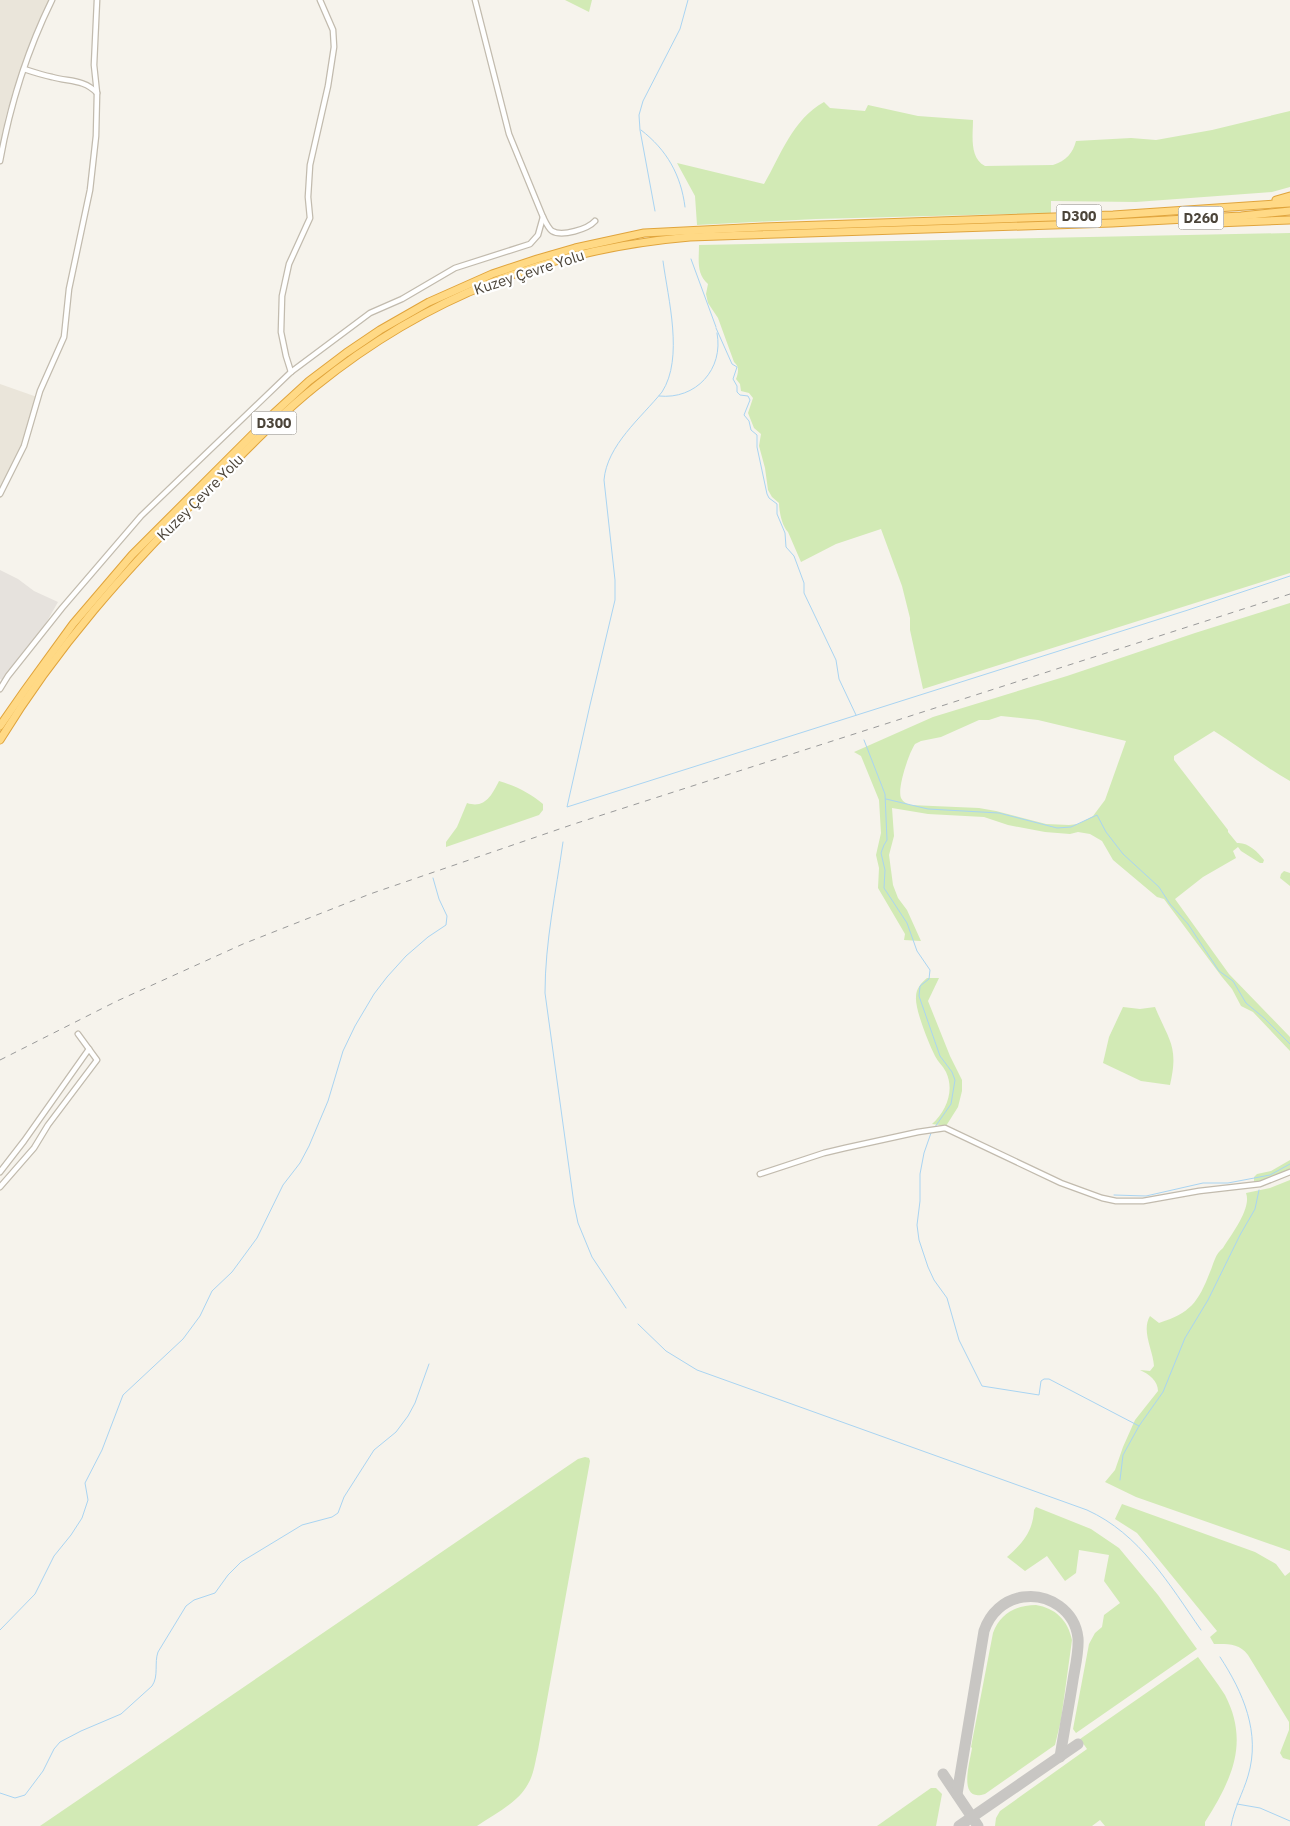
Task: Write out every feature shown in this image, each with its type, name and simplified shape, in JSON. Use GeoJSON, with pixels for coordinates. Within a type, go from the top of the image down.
{"type":"FeatureCollection","features":[{"type":"Feature","properties":{"kind":"highway","name":"D300"},"geometry":{"type":"LineString","coordinates":[[644,237],[690,233],[928,225],[1230,208],[1290,196]]}},
{"type":"Feature","properties":{"kind":"highway","name":"D260"},"geometry":{"type":"LineString","coordinates":[[1230,208],[1290,203]]}},
{"type":"Feature","properties":{"kind":"highway","name":"D260"},"geometry":{"type":"LineString","coordinates":[[1112,223],[1241,216],[1290,211]]}},
{"type":"Feature","properties":{"kind":"highway","name":"D300"},"geometry":{"type":"LineString","coordinates":[[928,225],[1172,224],[1290,220]]}},
{"type":"Feature","properties":{"kind":"highway","name":"Kuzey Çevre Yolu"},"geometry":{"type":"LineString","coordinates":[[0,726],[68,631],[132,556],[309,381],[346,353],[404,315],[484,277],[556,254],[644,237]]}},
{"type":"Feature","properties":{"kind":"highway","name":"Kuzey Çevre Yolu"},"geometry":{"type":"LineString","coordinates":[[0,740],[57,657],[110,590],[137,560],[279,418],[349,359],[408,321],[472,290],[538,266],[644,237]]}},
{"type":"Feature","properties":{"kind":"street"},"geometry":{"type":"LineString","coordinates":[[0,161],[12,104],[36,36],[52,0]]}},
{"type":"Feature","properties":{"kind":"street"},"geometry":{"type":"LineString","coordinates":[[0,494],[24,446],[37,399],[64,337],[70,289],[90,190],[96,136],[97,93],[94,65],[97,0]]}},
{"type":"Feature","properties":{"kind":"street"},"geometry":{"type":"LineString","coordinates":[[291,372],[281,332],[282,296],[289,264],[310,218],[308,197],[310,165],[326,99],[334,47],[333,30],[320,0]]}},
{"type":"Feature","properties":{"kind":"street"},"geometry":{"type":"LineString","coordinates":[[475,0],[508,134],[543,217],[550,228],[558,233],[584,229],[595,221]]}},
{"type":"Feature","properties":{"kind":"street"},"geometry":{"type":"LineString","coordinates":[[24,69],[53,78],[81,82],[97,93]]}},
{"type":"Feature","properties":{"kind":"street"},"geometry":{"type":"LineString","coordinates":[[0,689],[8,676],[62,608],[141,516],[291,372],[370,313],[402,299],[455,268],[530,244],[538,235],[543,217]]}},
{"type":"Feature","properties":{"kind":"street"},"geometry":{"type":"LineString","coordinates":[[0,1187],[34,1148],[48,1125],[97,1060],[78,1034]]}},
{"type":"Feature","properties":{"kind":"street"},"geometry":{"type":"LineString","coordinates":[[0,1172],[89,1049]]}},
{"type":"Feature","properties":{"kind":"street"},"geometry":{"type":"LineString","coordinates":[[760,1174],[838,1149],[945,1128],[1061,1183],[1102,1198],[1116,1200],[1143,1201],[1199,1191],[1254,1185],[1272,1181],[1290,1172]]}},
{"type":"Feature","properties":{"kind":"shaded area"},"geometry":{"type":"Polygon","coordinates":[[[0,0],[49,0],[15,85],[5,119],[0,147],[0,0]]]}},
{"type":"Feature","properties":{"kind":"shaded area"},"geometry":{"type":"Polygon","coordinates":[[[0,384],[37,397],[22,451],[0,493],[0,384]]]}},
{"type":"Feature","properties":{"kind":"shaded area"},"geometry":{"type":"Polygon","coordinates":[[[0,570],[18,579],[34,591],[58,602],[34,644],[2,680],[0,679],[0,570]]]}},
{"type":"Feature","properties":{"kind":"green space"},"geometry":{"type":"Polygon","coordinates":[[[565,0],[592,0],[589,12],[565,0]]]}},
{"type":"Feature","properties":{"kind":"green space"},"geometry":{"type":"Polygon","coordinates":[[[824,102],[830,108],[865,111],[868,105],[918,116],[973,120],[974,152],[976,158],[985,166],[1053,165],[1068,156],[1076,141],[1131,138],[1156,140],[1212,130],[1290,111],[1290,187],[1272,192],[1136,202],[1051,201],[1051,213],[816,219],[697,225],[695,196],[677,163],[764,184],[795,128],[824,102]]]}},
{"type":"Feature","properties":{"kind":"green space"},"geometry":{"type":"Polygon","coordinates":[[[1290,233],[1290,573],[923,689],[902,586],[881,529],[836,544],[801,562],[780,514],[779,503],[768,490],[759,446],[761,434],[754,428],[748,413],[753,398],[749,393],[741,391],[740,384],[736,379],[738,368],[718,318],[708,303],[706,294],[708,284],[700,271],[699,261],[699,245],[1290,233]]]}},
{"type":"Feature","properties":{"kind":"green space"},"geometry":{"type":"Polygon","coordinates":[[[1290,603],[1290,781],[1214,731],[1174,756],[1174,760],[1237,843],[1249,846],[1264,860],[1263,863],[1260,863],[1238,847],[1233,851],[1236,858],[1203,877],[1175,899],[1229,974],[1290,1037],[1290,1051],[1253,1012],[1241,1006],[1232,989],[1164,899],[1157,897],[1113,860],[1102,841],[1090,834],[1045,832],[1008,825],[984,817],[928,814],[892,808],[894,836],[889,855],[893,885],[921,941],[904,940],[905,934],[878,888],[879,868],[876,855],[881,833],[879,800],[861,756],[854,752],[933,717],[1067,676],[1290,603]],[[1001,716],[989,720],[979,720],[941,737],[915,744],[902,779],[901,798],[910,805],[979,808],[1046,824],[1078,824],[1093,816],[1105,800],[1126,741],[1038,720],[1001,716]]]}},
{"type":"Feature","properties":{"kind":"green space"},"geometry":{"type":"Polygon","coordinates":[[[499,781],[533,796],[543,804],[543,810],[539,815],[446,847],[446,842],[457,827],[467,803],[479,804],[487,800],[499,781]]]}},
{"type":"Feature","properties":{"kind":"green space"},"geometry":{"type":"Polygon","coordinates":[[[1284,871],[1290,873],[1290,886],[1280,878],[1284,871]]]}},
{"type":"Feature","properties":{"kind":"green space"},"geometry":{"type":"Polygon","coordinates":[[[927,978],[939,978],[928,1001],[950,1056],[962,1080],[962,1091],[958,1107],[946,1126],[932,1124],[948,1100],[949,1079],[929,1044],[916,1003],[918,989],[927,978]]]}},
{"type":"Feature","properties":{"kind":"green space"},"geometry":{"type":"Polygon","coordinates":[[[1123,1007],[1140,1009],[1155,1007],[1173,1052],[1173,1072],[1170,1085],[1141,1081],[1103,1063],[1109,1037],[1123,1007]]]}},
{"type":"Feature","properties":{"kind":"green space"},"geometry":{"type":"Polygon","coordinates":[[[1290,1160],[1290,1173],[1273,1180],[1254,1182],[1254,1177],[1257,1174],[1271,1171],[1290,1160]]]}},
{"type":"Feature","properties":{"kind":"green space"},"geometry":{"type":"Polygon","coordinates":[[[1290,1180],[1290,1551],[1136,1497],[1105,1482],[1115,1470],[1135,1420],[1158,1391],[1158,1387],[1152,1378],[1140,1370],[1150,1371],[1154,1366],[1147,1334],[1150,1316],[1159,1323],[1186,1311],[1197,1299],[1206,1283],[1216,1256],[1240,1221],[1246,1206],[1246,1193],[1270,1188],[1290,1180]]]}},
{"type":"Feature","properties":{"kind":"green space"},"geometry":{"type":"Polygon","coordinates":[[[589,1458],[590,1461],[534,1768],[524,1791],[505,1808],[477,1826],[40,1826],[578,1459],[589,1458]]]}},
{"type":"Feature","properties":{"kind":"green space"},"geometry":{"type":"Polygon","coordinates":[[[1122,1504],[1255,1552],[1276,1564],[1285,1576],[1290,1572],[1290,1760],[1283,1758],[1280,1753],[1289,1730],[1289,1722],[1248,1655],[1237,1646],[1214,1644],[1210,1637],[1217,1631],[1137,1533],[1115,1519],[1122,1504]]]}},
{"type":"Feature","properties":{"kind":"green space"},"geometry":{"type":"Polygon","coordinates":[[[1036,1507],[1091,1529],[1119,1548],[1158,1595],[1197,1649],[1076,1733],[1073,1729],[1089,1644],[1095,1633],[1102,1627],[1104,1615],[1120,1603],[1104,1581],[1109,1555],[1079,1550],[1076,1573],[1065,1581],[1047,1556],[1025,1571],[1007,1557],[1026,1536],[1032,1524],[1036,1507]]]}},
{"type":"Feature","properties":{"kind":"green space"},"geometry":{"type":"Polygon","coordinates":[[[1029,1605],[1049,1609],[1060,1616],[1072,1640],[1061,1720],[1055,1745],[985,1794],[976,1795],[971,1793],[967,1780],[971,1747],[993,1633],[1004,1616],[1010,1612],[1029,1605]]]}},
{"type":"Feature","properties":{"kind":"green space"},"geometry":{"type":"Polygon","coordinates":[[[1198,1657],[1225,1695],[1236,1729],[1237,1745],[1234,1761],[1223,1792],[1205,1822],[1205,1826],[1105,1826],[1100,1820],[1092,1826],[995,1826],[996,1818],[1000,1811],[1087,1749],[1080,1739],[1198,1657]]]}},
{"type":"Feature","properties":{"kind":"green space"},"geometry":{"type":"Polygon","coordinates":[[[931,1788],[936,1788],[942,1794],[936,1826],[877,1826],[931,1788]]]}},
{"type":"Feature","properties":{"kind":"waterway"},"geometry":{"type":"LineString","coordinates":[[655,211],[639,115],[643,101],[680,29],[688,0]]}},
{"type":"Feature","properties":{"kind":"waterway"},"geometry":{"type":"LineString","coordinates":[[641,130],[658,146],[671,164],[680,184],[685,207]]}},
{"type":"Feature","properties":{"kind":"waterway"},"geometry":{"type":"LineString","coordinates":[[691,259],[716,327]]}},
{"type":"Feature","properties":{"kind":"waterway"},"geometry":{"type":"LineString","coordinates":[[663,261],[673,328],[672,363],[669,378],[662,392],[626,433],[611,455],[606,467],[604,480],[615,580],[615,600],[567,807],[1290,576]]}},
{"type":"Feature","properties":{"kind":"waterway"},"geometry":{"type":"LineString","coordinates":[[716,328],[732,364],[737,367],[733,379],[737,386],[737,392],[740,395],[748,396],[750,400],[744,415],[749,421],[751,430],[757,435],[757,447],[767,494],[777,504],[777,514],[785,533],[786,547],[794,556],[804,583],[804,593],[836,660],[839,679],[856,715]]}},
{"type":"Feature","properties":{"kind":"waterway"},"geometry":{"type":"LineString","coordinates":[[659,396],[685,393],[704,379],[716,359],[717,333]]}},
{"type":"Feature","properties":{"kind":"waterway"},"geometry":{"type":"LineString","coordinates":[[864,740],[885,794],[887,840],[881,853],[885,870],[884,888],[907,923],[917,951],[930,970],[929,979],[920,986],[919,996],[940,1056],[952,1072],[955,1080],[951,1104],[935,1127]]}},
{"type":"Feature","properties":{"kind":"waterway"},"geometry":{"type":"LineString","coordinates":[[886,799],[928,809],[999,813],[1057,828],[1071,827],[1097,815],[1106,832],[1123,854],[1159,887],[1170,904],[1188,924],[1219,971],[1233,981],[1246,1003],[1290,1044]]}},
{"type":"Feature","properties":{"kind":"waterway"},"geometry":{"type":"LineString","coordinates":[[563,842],[549,936],[545,993],[578,1223],[592,1257],[626,1308]]}},
{"type":"Feature","properties":{"kind":"waterway"},"geometry":{"type":"LineString","coordinates":[[0,1630],[35,1594],[54,1556],[82,1518],[88,1500],[85,1483],[102,1450],[123,1395],[183,1339],[200,1316],[212,1291],[232,1272],[257,1238],[283,1185],[300,1163],[309,1146],[328,1101],[343,1051],[374,994],[406,956],[428,937],[446,925],[447,916],[439,899],[433,878]]}},
{"type":"Feature","properties":{"kind":"waterway"},"geometry":{"type":"LineString","coordinates":[[931,1133],[924,1153],[920,1174],[920,1201],[917,1225],[919,1240],[934,1280],[947,1298],[959,1340],[982,1386],[1039,1395],[1041,1381],[1049,1379],[1139,1426]]}},
{"type":"Feature","properties":{"kind":"waterway"},"geometry":{"type":"LineString","coordinates":[[1114,1195],[1146,1196],[1203,1183],[1228,1183],[1270,1175],[1290,1164]]}},
{"type":"Feature","properties":{"kind":"waterway"},"geometry":{"type":"LineString","coordinates":[[1120,1480],[1123,1455],[1139,1426],[1163,1392],[1185,1338],[1208,1300],[1255,1209],[1259,1190]]}},
{"type":"Feature","properties":{"kind":"waterway"},"geometry":{"type":"LineString","coordinates":[[638,1324],[666,1351],[697,1370],[1087,1510],[1106,1520],[1123,1532],[1152,1562],[1201,1630]]}},
{"type":"Feature","properties":{"kind":"waterway"},"geometry":{"type":"LineString","coordinates":[[0,1793],[15,1798],[25,1795],[43,1771],[54,1749],[60,1742],[121,1714],[152,1686],[155,1678],[158,1652],[186,1606],[194,1600],[215,1593],[228,1575],[241,1562],[302,1525],[332,1517],[338,1513],[344,1497],[374,1450],[396,1432],[408,1416],[415,1403],[429,1364]]}},
{"type":"Feature","properties":{"kind":"waterway"},"geometry":{"type":"LineString","coordinates":[[1220,1657],[1236,1684],[1242,1699],[1251,1729],[1252,1744],[1248,1776],[1231,1826]]}},
{"type":"Feature","properties":{"kind":"waterway"},"geometry":{"type":"LineString","coordinates":[[1237,1804],[1260,1808],[1290,1821]]}},
{"type":"Feature","properties":{"kind":"taxiway"},"geometry":{"type":"LineString","coordinates":[[957,1794],[984,1631],[990,1619],[999,1608],[1010,1601],[1023,1597],[1042,1598],[1051,1601],[1066,1612],[1076,1628],[1078,1638],[1077,1654],[1060,1757]]}},
{"type":"Feature","properties":{"kind":"taxiway"},"geometry":{"type":"LineString","coordinates":[[959,1826],[1078,1744]]}},
{"type":"Feature","properties":{"kind":"taxiway"},"geometry":{"type":"LineString","coordinates":[[943,1774],[978,1826]]}},
{"type":"Feature","properties":{"kind":"railway"},"geometry":{"type":"LineString","coordinates":[[0,1060],[117,1001],[243,944],[370,894],[574,824],[1290,594]]}}]}
